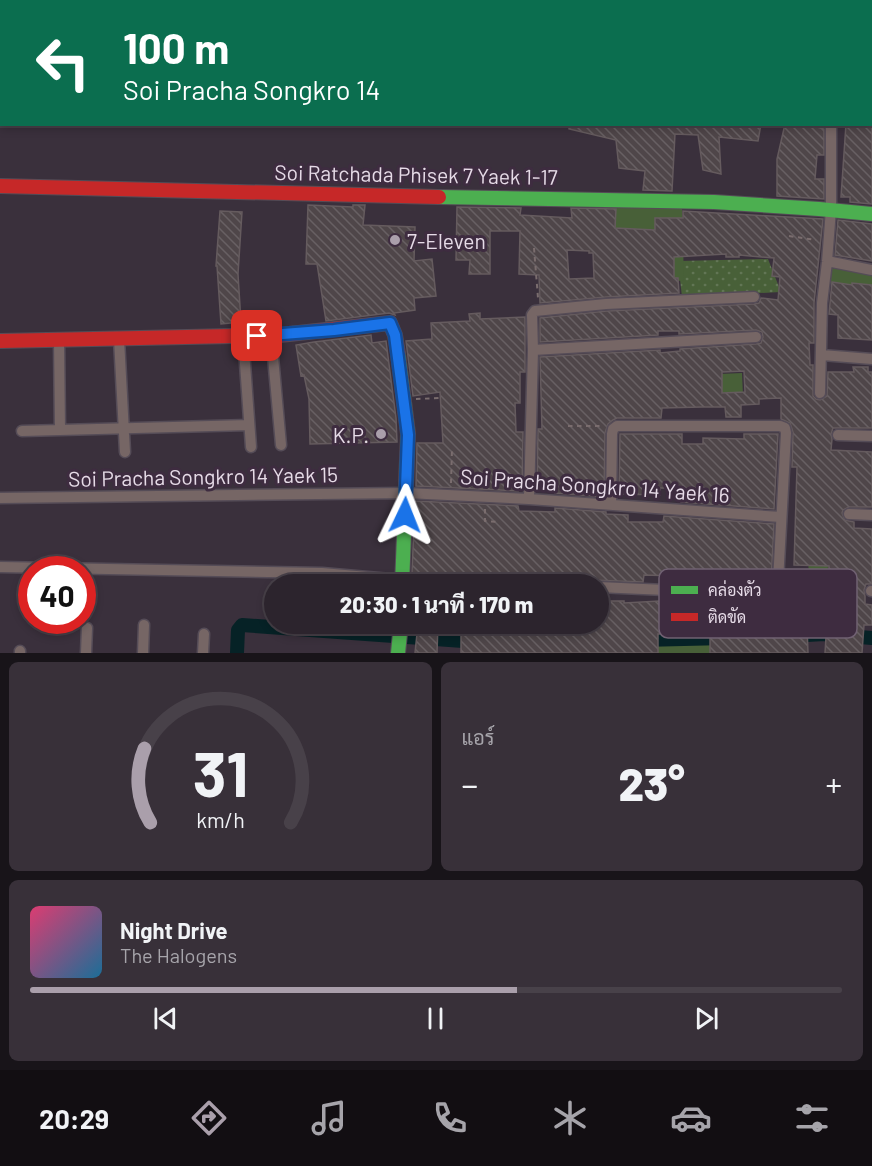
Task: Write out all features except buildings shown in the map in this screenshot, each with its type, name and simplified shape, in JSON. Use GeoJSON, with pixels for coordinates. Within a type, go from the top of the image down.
{"type":"FeatureCollection","features":[{"type":"Feature","properties":{"kind":"street"},"geometry":{"type":"LineString","coordinates":[[820,393],[822,303],[831,209],[831,126]]}},
{"type":"Feature","properties":{"kind":"street","name":"Soi Ratchada Phisek 7 Yaek 1-17"},"geometry":{"type":"LineString","coordinates":[[0,186],[669,199],[831,209],[872,214]]}},
{"type":"Feature","properties":{"kind":"street"},"geometry":{"type":"LineString","coordinates":[[827,261],[872,270]]}},
{"type":"Feature","properties":{"kind":"street"},"geometry":{"type":"LineString","coordinates":[[529,499],[532,315],[537,311],[606,304],[754,297]]}},
{"type":"Feature","properties":{"kind":"street"},"geometry":{"type":"LineString","coordinates":[[0,341],[272,335],[390,323],[395,335],[408,435],[402,574]]}},
{"type":"Feature","properties":{"kind":"street"},"geometry":{"type":"LineString","coordinates":[[272,335],[281,445]]}},
{"type":"Feature","properties":{"kind":"street"},"geometry":{"type":"LineString","coordinates":[[243,336],[251,447]]}},
{"type":"Feature","properties":{"kind":"street"},"geometry":{"type":"LineString","coordinates":[[533,350],[756,337]]}},
{"type":"Feature","properties":{"kind":"street"},"geometry":{"type":"LineString","coordinates":[[119,339],[125,452]]}},
{"type":"Feature","properties":{"kind":"street"},"geometry":{"type":"LineString","coordinates":[[59,340],[60,430]]}},
{"type":"Feature","properties":{"kind":"street"},"geometry":{"type":"LineString","coordinates":[[822,355],[872,359]]}},
{"type":"Feature","properties":{"kind":"street"},"geometry":{"type":"LineString","coordinates":[[22,431],[249,425]]}},
{"type":"Feature","properties":{"kind":"street"},"geometry":{"type":"LineString","coordinates":[[611,505],[612,434],[615,428],[626,426],[780,426],[785,428],[786,433],[779,569]]}},
{"type":"Feature","properties":{"kind":"street"},"geometry":{"type":"LineString","coordinates":[[838,435],[872,436]]}},
{"type":"Feature","properties":{"kind":"street","name":"Soi Pracha Songkro 14 Yaek 16"},"geometry":{"type":"LineString","coordinates":[[406,493],[529,499],[781,517]]}},
{"type":"Feature","properties":{"kind":"street","name":"Soi Pracha Songkro 14 Yaek 15"},"geometry":{"type":"LineString","coordinates":[[0,498],[406,493]]}},
{"type":"Feature","properties":{"kind":"street"},"geometry":{"type":"LineString","coordinates":[[849,514],[872,515]]}},
{"type":"Feature","properties":{"kind":"street"},"geometry":{"type":"LineString","coordinates":[[0,567],[331,574]]}},
{"type":"Feature","properties":{"kind":"street"},"geometry":{"type":"LineString","coordinates":[[609,587],[659,590]]}},
{"type":"Feature","properties":{"kind":"street"},"geometry":{"type":"LineString","coordinates":[[143,653],[144,625]]}},
{"type":"Feature","properties":{"kind":"street"},"geometry":{"type":"LineString","coordinates":[[86,653],[87,634]]}},
{"type":"Feature","properties":{"kind":"street"},"geometry":{"type":"LineString","coordinates":[[203,653],[204,634]]}},
{"type":"Feature","properties":{"kind":"path"},"geometry":{"type":"LineString","coordinates":[[789,236],[829,241]]}},
{"type":"Feature","properties":{"kind":"path"},"geometry":{"type":"LineString","coordinates":[[534,248],[537,311]]}},
{"type":"Feature","properties":{"kind":"path"},"geometry":{"type":"LineString","coordinates":[[403,400],[440,398]]}},
{"type":"Feature","properties":{"kind":"path"},"geometry":{"type":"LineString","coordinates":[[568,426],[615,428]]}},
{"type":"Feature","properties":{"kind":"path"},"geometry":{"type":"LineString","coordinates":[[452,449],[452,495]]}},
{"type":"Feature","properties":{"kind":"path"},"geometry":{"type":"LineString","coordinates":[[485,497],[485,521],[500,522]]}},
{"type":"Feature","properties":{"kind":"green space"},"geometry":{"type":"Polygon","coordinates":[[[611,204],[682,205],[684,281],[648,279],[612,241],[611,204]]]}},
{"type":"Feature","properties":{"kind":"green space"},"geometry":{"type":"Polygon","coordinates":[[[768,259],[781,292],[682,297],[678,261],[768,259]]]}},
{"type":"Feature","properties":{"kind":"green space"},"geometry":{"type":"Polygon","coordinates":[[[831,268],[872,273],[872,288],[831,284],[831,268]]]}},
{"type":"Feature","properties":{"kind":"green space"},"geometry":{"type":"Polygon","coordinates":[[[742,373],[743,395],[719,396],[719,374],[742,373]]]}},
{"type":"Feature","properties":{"kind":"green space"},"geometry":{"type":"Polygon","coordinates":[[[808,562],[828,564],[828,569],[809,569],[808,562]]]}},
{"type":"Feature","properties":{"kind":"green space"},"geometry":{"type":"Polygon","coordinates":[[[711,642],[710,653],[634,653],[634,644],[711,642]]]}},
{"type":"Feature","properties":{"kind":"waterway"},"geometry":{"type":"LineString","coordinates":[[237,653],[238,630],[242,625],[477,642]]}},
{"type":"Feature","properties":{"kind":"waterway"},"geometry":{"type":"LineString","coordinates":[[857,637],[872,638]]}},
{"type":"Feature","properties":{"kind":"waterway"},"geometry":{"type":"LineString","coordinates":[[641,640],[726,638]]}},
{"type":"Feature","properties":{"kind":"traffic: fast"},"geometry":{"type":"LineString","coordinates":[[439,197],[714,202],[872,214]]}},
{"type":"Feature","properties":{"kind":"traffic: fast"},"geometry":{"type":"LineString","coordinates":[[398,354],[408,434],[402,574]]}},
{"type":"Feature","properties":{"kind":"traffic: fast"},"geometry":{"type":"LineString","coordinates":[[398,653],[400,634]]}},
{"type":"Feature","properties":{"kind":"traffic: jam"},"geometry":{"type":"LineString","coordinates":[[0,186],[439,197]]}},
{"type":"Feature","properties":{"kind":"traffic: jam"},"geometry":{"type":"LineString","coordinates":[[0,341],[280,335],[390,323],[395,335],[398,354]]}},
{"type":"Feature","properties":{"kind":"place","name":"7-Eleven"},"geometry":{"type":"Point","coordinates":[395,240]}},
{"type":"Feature","properties":{"kind":"place","name":"K.P."},"geometry":{"type":"Point","coordinates":[381,434]}},
{"type":"Feature","properties":{"kind":"route"},"geometry":{"type":"LineString","coordinates":[[257,336],[390,323],[395,335],[408,435],[405,515]]}}]}
